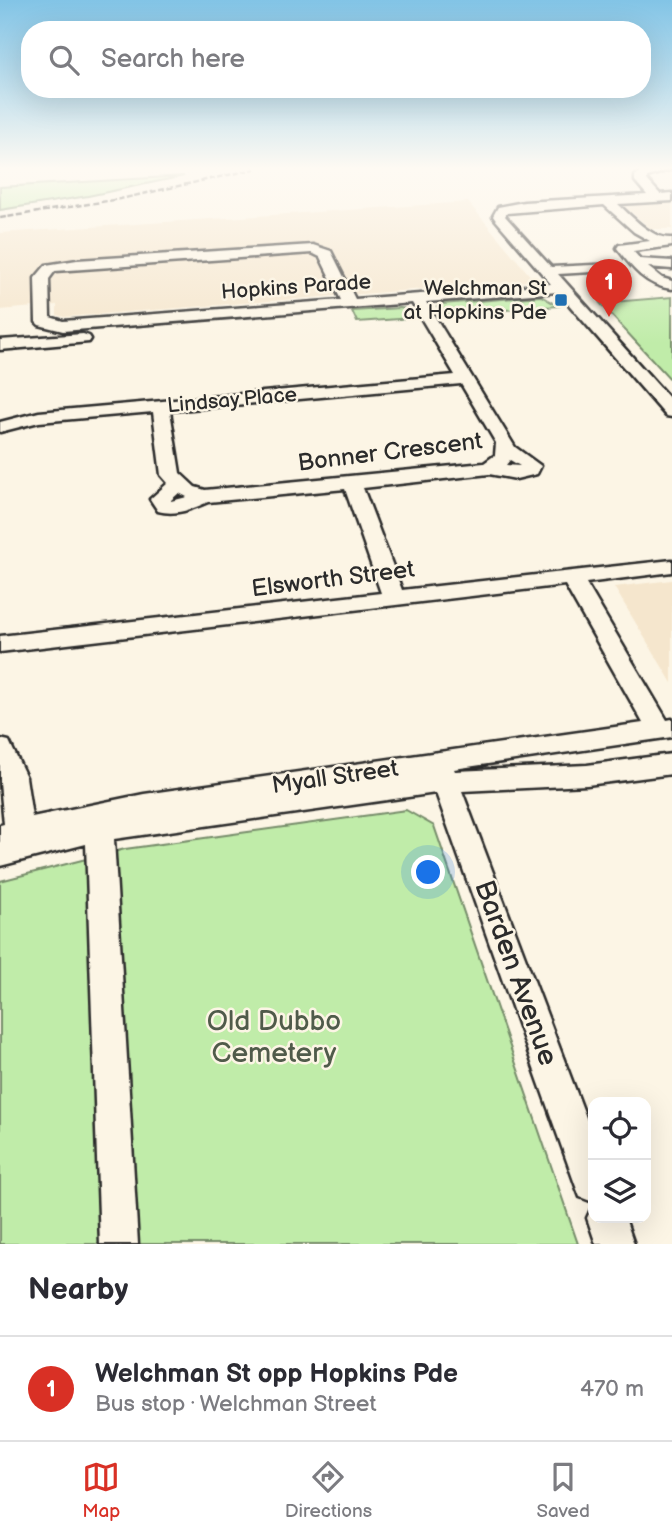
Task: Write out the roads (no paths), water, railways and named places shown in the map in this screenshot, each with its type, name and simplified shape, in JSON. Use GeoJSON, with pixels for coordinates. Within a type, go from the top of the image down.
{"type":"FeatureCollection","features":[{"type":"Feature","properties":{"kind":"street"},"geometry":{"type":"LineString","coordinates":[[509,227],[672,412]]}},
{"type":"Feature","properties":{"kind":"street"},"geometry":{"type":"LineString","coordinates":[[637,227],[667,242]]}},
{"type":"Feature","properties":{"kind":"street"},"geometry":{"type":"LineString","coordinates":[[667,242],[619,244],[660,283],[672,285]]}},
{"type":"Feature","properties":{"kind":"street"},"geometry":{"type":"LineString","coordinates":[[44,322],[41,317],[42,278],[51,268],[302,248],[313,248],[326,254],[349,303]]}},
{"type":"Feature","properties":{"kind":"street"},"geometry":{"type":"LineString","coordinates":[[638,263],[657,262],[672,265]]}},
{"type":"Feature","properties":{"kind":"street"},"geometry":{"type":"LineString","coordinates":[[548,271],[609,267]]}},
{"type":"Feature","properties":{"kind":"street","name":"Hopkins Parade"},"geometry":{"type":"LineString","coordinates":[[0,345],[349,303],[562,287]]}},
{"type":"Feature","properties":{"kind":"street","name":"Bonner Crescent"},"geometry":{"type":"LineString","coordinates":[[161,407],[168,463],[171,475],[178,484],[160,499],[166,507],[183,506],[204,496],[352,483],[489,467],[499,463],[507,450],[417,299]]}},
{"type":"Feature","properties":{"kind":"street","name":"Hopkins Parade"},"geometry":{"type":"LineString","coordinates":[[44,322],[63,326],[159,325],[333,317]]}},
{"type":"Feature","properties":{"kind":"street","name":"Lindsay Place"},"geometry":{"type":"LineString","coordinates":[[0,427],[39,417],[466,379]]}},
{"type":"Feature","properties":{"kind":"street"},"geometry":{"type":"LineString","coordinates":[[489,467],[516,473],[530,470],[532,466],[529,463],[507,450]]}},
{"type":"Feature","properties":{"kind":"street"},"geometry":{"type":"LineString","coordinates":[[352,483],[394,598]]}},
{"type":"Feature","properties":{"kind":"street","name":"Elsworth Street"},"geometry":{"type":"LineString","coordinates":[[0,644],[672,566]]}},
{"type":"Feature","properties":{"kind":"street"},"geometry":{"type":"LineString","coordinates":[[572,578],[666,729]]}},
{"type":"Feature","properties":{"kind":"street","name":"Myall Street"},"geometry":{"type":"LineString","coordinates":[[0,855],[99,830],[443,772],[666,729]]}},
{"type":"Feature","properties":{"kind":"street"},"geometry":{"type":"LineString","coordinates":[[0,748],[7,758],[12,779],[10,833]]}},
{"type":"Feature","properties":{"kind":"street","name":"Myall Street"},"geometry":{"type":"LineString","coordinates":[[10,833],[144,804],[443,772],[587,775],[672,764]]}},
{"type":"Feature","properties":{"kind":"street","name":"Barden Avenue"},"geometry":{"type":"LineString","coordinates":[[443,772],[588,1170]]}},
{"type":"Feature","properties":{"kind":"street"},"geometry":{"type":"LineString","coordinates":[[99,830],[119,1244]]}},
{"type":"Feature","properties":{"kind":"street"},"geometry":{"type":"LineString","coordinates":[[608,1223],[615,1244]]}},
{"type":"Feature","properties":{"kind":"place","name":"Welchman St at Hopkins Pde"},"geometry":{"type":"Point","coordinates":[561,300]}},
{"type":"Feature","properties":{"kind":"place","name":"Welchman St opp Hopkins Pde"},"geometry":{"type":"Point","coordinates":[609,317]}},
{"type":"Feature","properties":{"kind":"park label","name":"Old Dubbo Cemetery"},"geometry":{"type":"Point","coordinates":[274,1037]}}]}
